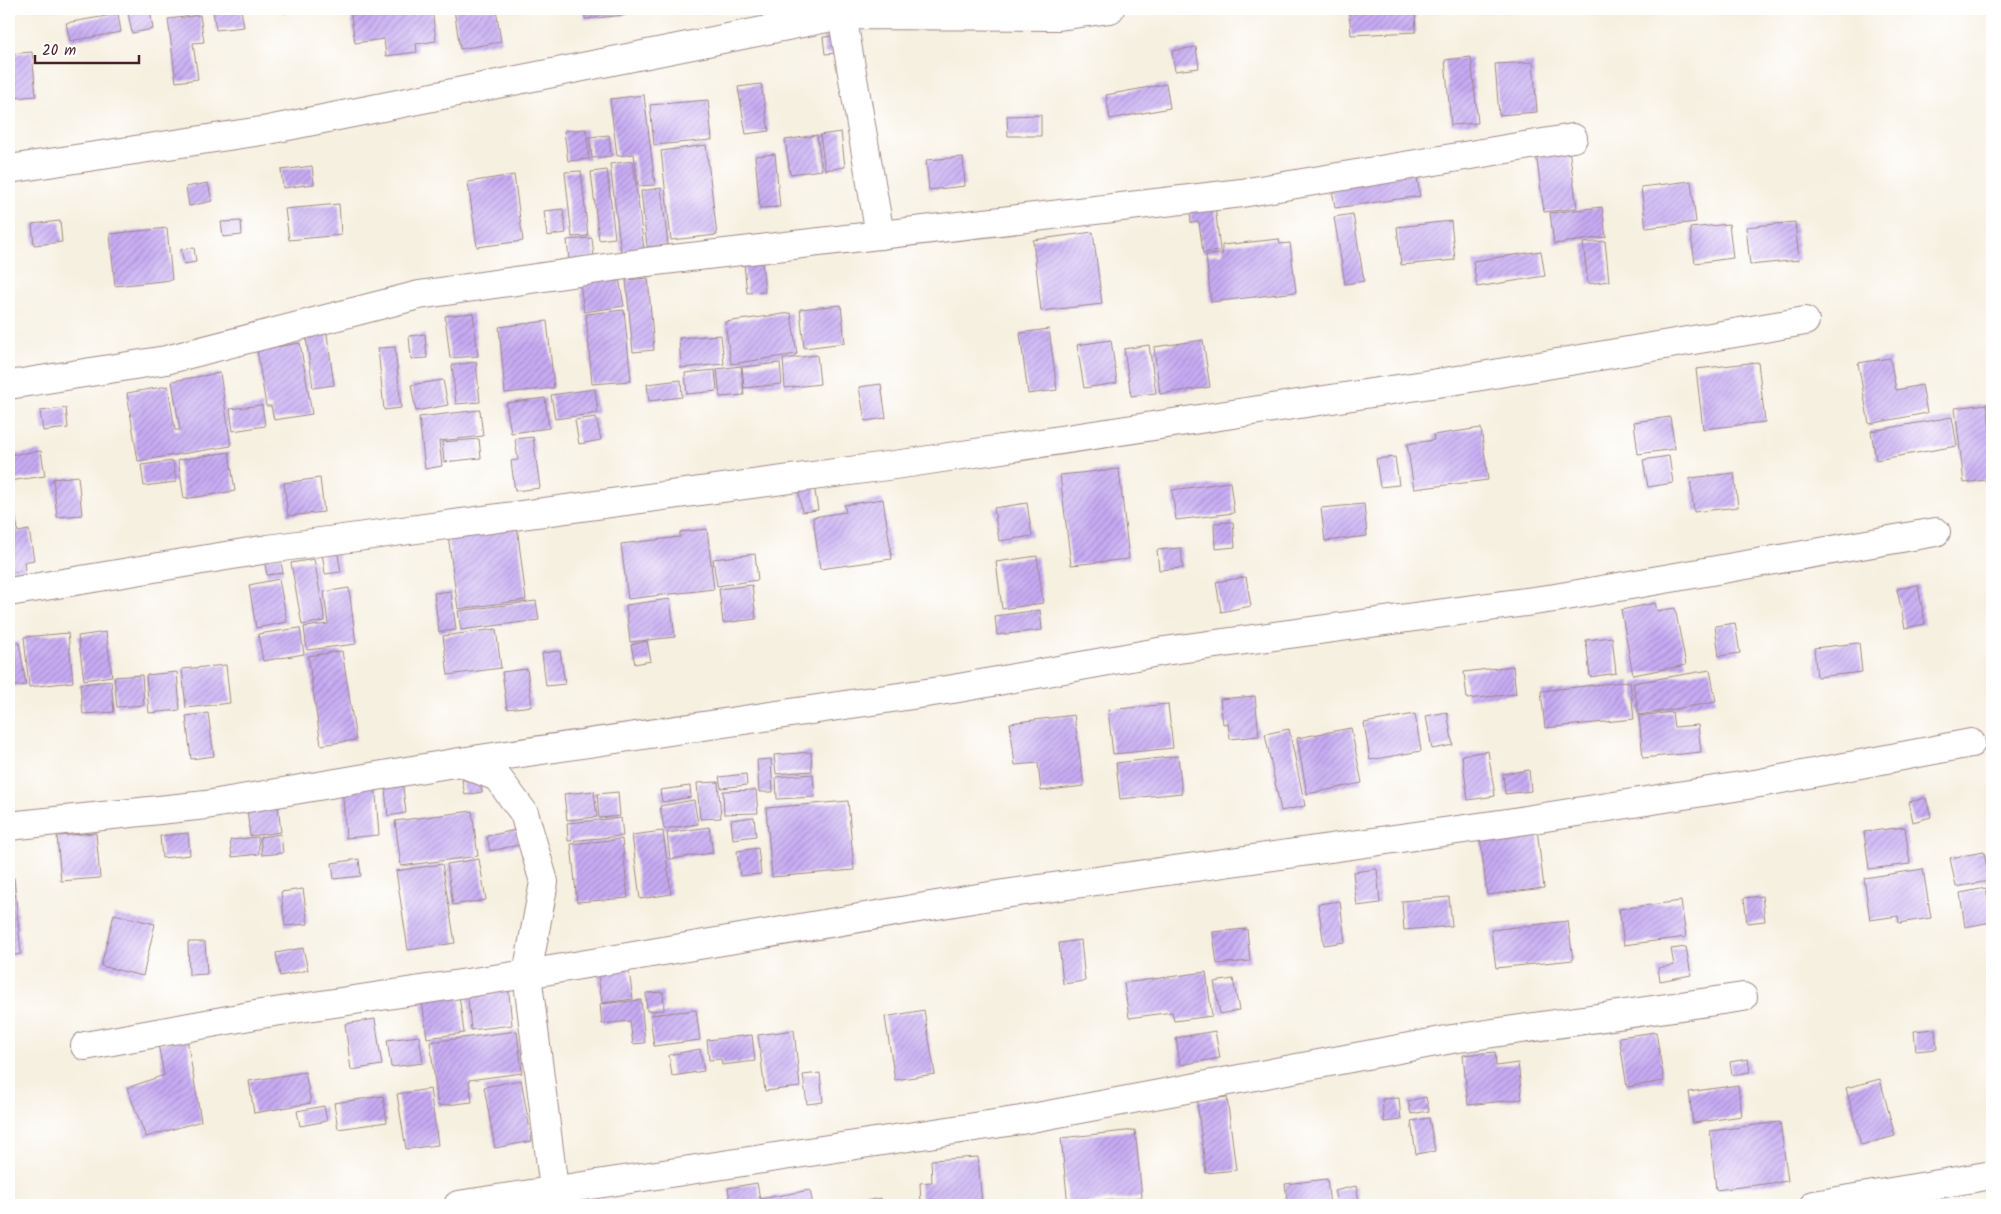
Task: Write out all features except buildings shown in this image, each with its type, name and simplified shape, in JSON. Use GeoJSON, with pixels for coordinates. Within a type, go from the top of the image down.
{"type":"FeatureCollection","features":[{"type":"Feature","properties":{"kind":"street"},"geometry":{"type":"LineString","coordinates":[[9,169],[268,130],[842,12],[1059,16],[1110,9]]}},
{"type":"Feature","properties":{"kind":"street"},"geometry":{"type":"LineString","coordinates":[[842,12],[880,235]]}},
{"type":"Feature","properties":{"kind":"street"},"geometry":{"type":"LineString","coordinates":[[9,385],[166,360],[419,294],[647,262],[1242,193],[1573,138]]}},
{"type":"Feature","properties":{"kind":"street"},"geometry":{"type":"LineString","coordinates":[[9,592],[268,549],[909,464],[1464,379],[1805,321]]}},
{"type":"Feature","properties":{"kind":"street"},"geometry":{"type":"LineString","coordinates":[[9,826],[206,805],[460,762],[953,689],[1164,651],[1555,598],[1936,532]]}},
{"type":"Feature","properties":{"kind":"street"},"geometry":{"type":"LineString","coordinates":[[85,1046],[261,1014],[527,974],[990,896],[1247,862],[1760,783],[1971,743]]}},
{"type":"Feature","properties":{"kind":"street"},"geometry":{"type":"LineString","coordinates":[[460,762],[497,777],[524,814],[544,882],[527,974],[555,1199]]}},
{"type":"Feature","properties":{"kind":"street"},"geometry":{"type":"LineString","coordinates":[[458,1205],[555,1199],[1021,1120],[1452,1039],[1743,997]]}},
{"type":"Feature","properties":{"kind":"street"},"geometry":{"type":"LineString","coordinates":[[1814,1205],[1992,1175]]}}]}
